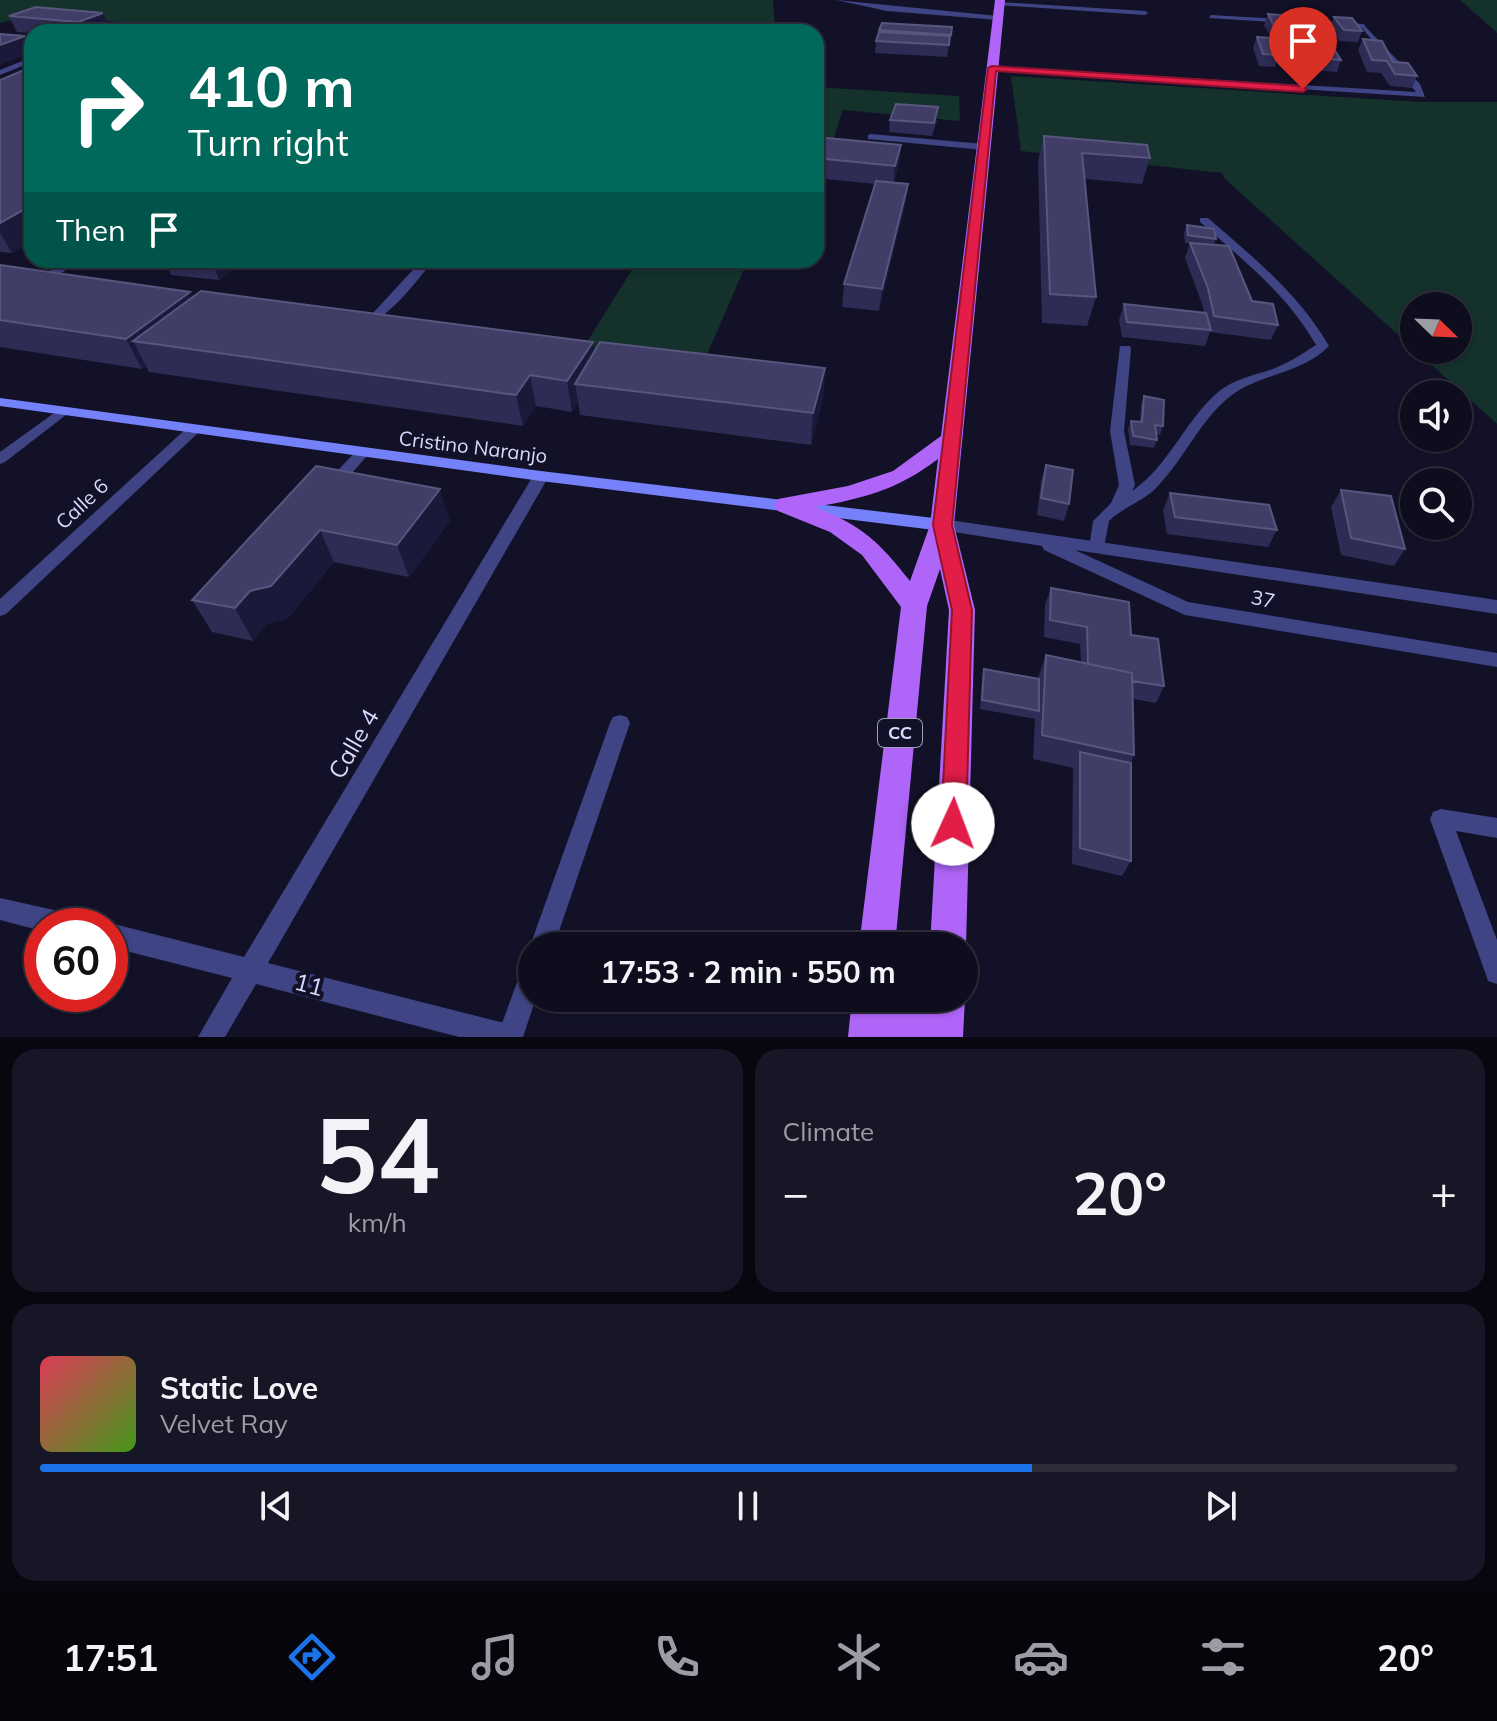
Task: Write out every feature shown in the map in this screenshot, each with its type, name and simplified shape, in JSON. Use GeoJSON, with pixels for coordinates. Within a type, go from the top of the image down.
{"type":"FeatureCollection","features":[{"type":"Feature","properties":{"kind":"main road","name":"CC"},"geometry":{"type":"LineString","coordinates":[[879,932],[914,606],[942,525],[1000,2]]}},
{"type":"Feature","properties":{"kind":"main road"},"geometry":{"type":"LineString","coordinates":[[786,505],[851,493],[901,476],[952,438]]}},
{"type":"Feature","properties":{"kind":"main road"},"geometry":{"type":"LineString","coordinates":[[786,505],[839,526],[871,549],[914,606]]}},
{"type":"Feature","properties":{"kind":"main road","name":"CC"},"geometry":{"type":"LineString","coordinates":[[942,525],[962,610],[949,932]]}},
{"type":"Feature","properties":{"kind":"main road"},"geometry":{"type":"LineString","coordinates":[[869,1017],[949,1026]]}},
{"type":"Feature","properties":{"kind":"street"},"geometry":{"type":"LineString","coordinates":[[839,0],[887,9],[998,18]]}},
{"type":"Feature","properties":{"kind":"street"},"geometry":{"type":"LineString","coordinates":[[1000,2],[1145,13]]}},
{"type":"Feature","properties":{"kind":"street"},"geometry":{"type":"LineString","coordinates":[[992,68],[1423,93],[1363,26],[1211,17]]}},
{"type":"Feature","properties":{"kind":"street"},"geometry":{"type":"LineString","coordinates":[[0,42],[24,44]]}},
{"type":"Feature","properties":{"kind":"street"},"geometry":{"type":"LineString","coordinates":[[0,73],[24,62]]}},
{"type":"Feature","properties":{"kind":"street"},"geometry":{"type":"LineString","coordinates":[[871,137],[984,147]]}},
{"type":"Feature","properties":{"kind":"street"},"geometry":{"type":"LineString","coordinates":[[1097,548],[1101,521],[1118,505],[1146,489],[1165,468],[1193,427],[1239,384],[1304,360],[1323,346],[1315,329],[1292,302],[1204,220]]}},
{"type":"Feature","properties":{"kind":"street"},"geometry":{"type":"LineString","coordinates":[[52,287],[30,284],[60,268]]}},
{"type":"Feature","properties":{"kind":"street"},"geometry":{"type":"LineString","coordinates":[[352,325],[377,316],[421,268]]}},
{"type":"Feature","properties":{"kind":"street"},"geometry":{"type":"LineString","coordinates":[[1118,505],[1127,485],[1117,431],[1125,349]]}},
{"type":"Feature","properties":{"kind":"street","name":"Cristino Naranjo"},"geometry":{"type":"LineString","coordinates":[[0,402],[362,453],[942,525]]}},
{"type":"Feature","properties":{"kind":"street"},"geometry":{"type":"LineString","coordinates":[[0,459],[61,412]]}},
{"type":"Feature","properties":{"kind":"street","name":"Calle 6"},"geometry":{"type":"LineString","coordinates":[[0,609],[193,430]]}},
{"type":"Feature","properties":{"kind":"street"},"geometry":{"type":"LineString","coordinates":[[321,498],[362,453]]}},
{"type":"Feature","properties":{"kind":"street","name":"Calle 4"},"geometry":{"type":"LineString","coordinates":[[211,1037],[541,476]]}},
{"type":"Feature","properties":{"kind":"street","name":"37"},"geometry":{"type":"LineString","coordinates":[[942,525],[1497,607]]}},
{"type":"Feature","properties":{"kind":"street","name":"37"},"geometry":{"type":"LineString","coordinates":[[1034,539],[1185,608],[1497,660]]}},
{"type":"Feature","properties":{"kind":"street"},"geometry":{"type":"LineString","coordinates":[[547,932],[620,723]]}},
{"type":"Feature","properties":{"kind":"street"},"geometry":{"type":"LineString","coordinates":[[1497,828],[1441,819],[1497,972]]}},
{"type":"Feature","properties":{"kind":"street"},"geometry":{"type":"LineString","coordinates":[[0,909],[24,915]]}},
{"type":"Feature","properties":{"kind":"street","name":"11"},"geometry":{"type":"LineString","coordinates":[[128,939],[509,1037]]}},
{"type":"Feature","properties":{"kind":"street"},"geometry":{"type":"LineString","coordinates":[[509,1037],[518,1012]]}},
{"type":"Feature","properties":{"kind":"green space"},"geometry":{"type":"Polygon","coordinates":[[[0,0],[773,0],[774,24],[140,24],[38,14],[0,23],[0,0]]]}},
{"type":"Feature","properties":{"kind":"green space"},"geometry":{"type":"Polygon","coordinates":[[[1460,0],[1497,0],[1497,33],[1495,31],[1460,0]]]}},
{"type":"Feature","properties":{"kind":"green space"},"geometry":{"type":"Polygon","coordinates":[[[1011,76],[1420,102],[1497,102],[1497,424],[1472,401],[1472,380],[1448,380],[1431,364],[1472,364],[1472,292],[1400,292],[1400,336],[1222,173],[1021,151],[1011,76]]]}},
{"type":"Feature","properties":{"kind":"green space"},"geometry":{"type":"Polygon","coordinates":[[[824,88],[959,96],[960,121],[843,110],[830,149],[824,148],[824,88]]]}},
{"type":"Feature","properties":{"kind":"green space"},"geometry":{"type":"Polygon","coordinates":[[[633,268],[745,268],[699,373],[577,358],[633,268]]]}},
{"type":"Feature","properties":{"kind":"building"},"geometry":{"type":"Polygon","coordinates":[[[36,7],[103,13],[78,22],[9,16],[36,7]]]}},
{"type":"Feature","properties":{"kind":"building"},"geometry":{"type":"Polygon","coordinates":[[[1268,14],[1281,15],[1289,29],[1275,28],[1268,14]]]}},
{"type":"Feature","properties":{"kind":"building"},"geometry":{"type":"Polygon","coordinates":[[[1287,14],[1309,16],[1321,32],[1298,31],[1287,14]]]}},
{"type":"Feature","properties":{"kind":"building"},"geometry":{"type":"Polygon","coordinates":[[[1334,17],[1352,18],[1362,31],[1344,30],[1334,17]]]}},
{"type":"Feature","properties":{"kind":"building"},"geometry":{"type":"Polygon","coordinates":[[[882,23],[952,27],[951,35],[879,30],[882,23]]]}},
{"type":"Feature","properties":{"kind":"building"},"geometry":{"type":"Polygon","coordinates":[[[879,32],[950,36],[949,45],[876,41],[879,32]]]}},
{"type":"Feature","properties":{"kind":"building"},"geometry":{"type":"Polygon","coordinates":[[[0,34],[24,36],[24,36],[0,45],[0,34]]]}},
{"type":"Feature","properties":{"kind":"building"},"geometry":{"type":"Polygon","coordinates":[[[1257,37],[1272,38],[1279,55],[1263,54],[1257,37]]]}},
{"type":"Feature","properties":{"kind":"building"},"geometry":{"type":"Polygon","coordinates":[[[1306,39],[1329,41],[1341,60],[1318,58],[1306,39]]]}},
{"type":"Feature","properties":{"kind":"building"},"geometry":{"type":"Polygon","coordinates":[[[1363,39],[1382,41],[1393,62],[1408,63],[1417,76],[1395,74],[1387,61],[1372,60],[1363,39]]]}},
{"type":"Feature","properties":{"kind":"building"},"geometry":{"type":"Polygon","coordinates":[[[24,70],[24,210],[0,223],[0,80],[24,70]]]}},
{"type":"Feature","properties":{"kind":"building"},"geometry":{"type":"Polygon","coordinates":[[[896,104],[938,107],[934,123],[890,120],[896,104]]]}},
{"type":"Feature","properties":{"kind":"building"},"geometry":{"type":"Polygon","coordinates":[[[1044,136],[1147,145],[1150,158],[1082,153],[1096,297],[1050,294],[1044,136]]]}},
{"type":"Feature","properties":{"kind":"building"},"geometry":{"type":"Polygon","coordinates":[[[824,138],[901,145],[895,166],[824,159],[824,138]]]}},
{"type":"Feature","properties":{"kind":"building"},"geometry":{"type":"Polygon","coordinates":[[[876,181],[908,184],[882,289],[844,284],[876,181]]]}},
{"type":"Feature","properties":{"kind":"building"},"geometry":{"type":"Polygon","coordinates":[[[1187,225],[1214,229],[1216,239],[1188,235],[1187,225]]]}},
{"type":"Feature","properties":{"kind":"building"},"geometry":{"type":"Polygon","coordinates":[[[1190,243],[1229,246],[1252,301],[1273,304],[1278,325],[1214,316],[1208,288],[1190,243]]]}},
{"type":"Feature","properties":{"kind":"building"},"geometry":{"type":"Polygon","coordinates":[[[0,265],[190,292],[126,339],[0,320],[0,265]]]}},
{"type":"Feature","properties":{"kind":"building"},"geometry":{"type":"Polygon","coordinates":[[[201,291],[593,342],[567,381],[530,375],[516,395],[133,341],[201,291]]]}},
{"type":"Feature","properties":{"kind":"building"},"geometry":{"type":"Polygon","coordinates":[[[1124,304],[1206,313],[1211,330],[1127,322],[1124,304]]]}},
{"type":"Feature","properties":{"kind":"building"},"geometry":{"type":"Polygon","coordinates":[[[600,342],[825,368],[813,413],[575,384],[600,342]]]}},
{"type":"Feature","properties":{"kind":"building"},"geometry":{"type":"Polygon","coordinates":[[[1144,396],[1164,400],[1163,426],[1155,425],[1157,440],[1133,436],[1131,421],[1142,422],[1144,396]]]}},
{"type":"Feature","properties":{"kind":"building"},"geometry":{"type":"Polygon","coordinates":[[[1046,465],[1073,470],[1069,504],[1041,498],[1046,465]]]}},
{"type":"Feature","properties":{"kind":"building"},"geometry":{"type":"Polygon","coordinates":[[[316,466],[440,489],[397,545],[320,530],[271,586],[250,591],[235,608],[192,600],[316,466]]]}},
{"type":"Feature","properties":{"kind":"building"},"geometry":{"type":"Polygon","coordinates":[[[1341,490],[1391,496],[1400,540],[1405,549],[1351,538],[1341,490]]]}},
{"type":"Feature","properties":{"kind":"building"},"geometry":{"type":"Polygon","coordinates":[[[1170,493],[1269,505],[1277,530],[1175,517],[1170,493]]]}},
{"type":"Feature","properties":{"kind":"building"},"geometry":{"type":"Polygon","coordinates":[[[1051,588],[1129,602],[1131,635],[1158,639],[1164,686],[1132,681],[1132,673],[1088,664],[1087,627],[1050,620],[1051,588]]]}},
{"type":"Feature","properties":{"kind":"building"},"geometry":{"type":"Polygon","coordinates":[[[1046,655],[1132,673],[1134,755],[1042,735],[1046,655]]]}},
{"type":"Feature","properties":{"kind":"building"},"geometry":{"type":"Polygon","coordinates":[[[984,669],[1039,679],[1039,711],[982,700],[984,669]]]}},
{"type":"Feature","properties":{"kind":"building"},"geometry":{"type":"Polygon","coordinates":[[[1080,752],[1131,763],[1131,861],[1080,848],[1080,752]]]}},
{"type":"Feature","properties":{"kind":"route"},"geometry":{"type":"LineString","coordinates":[[953,824],[962,610],[942,525],[992,68],[1303,89]]}}]}
